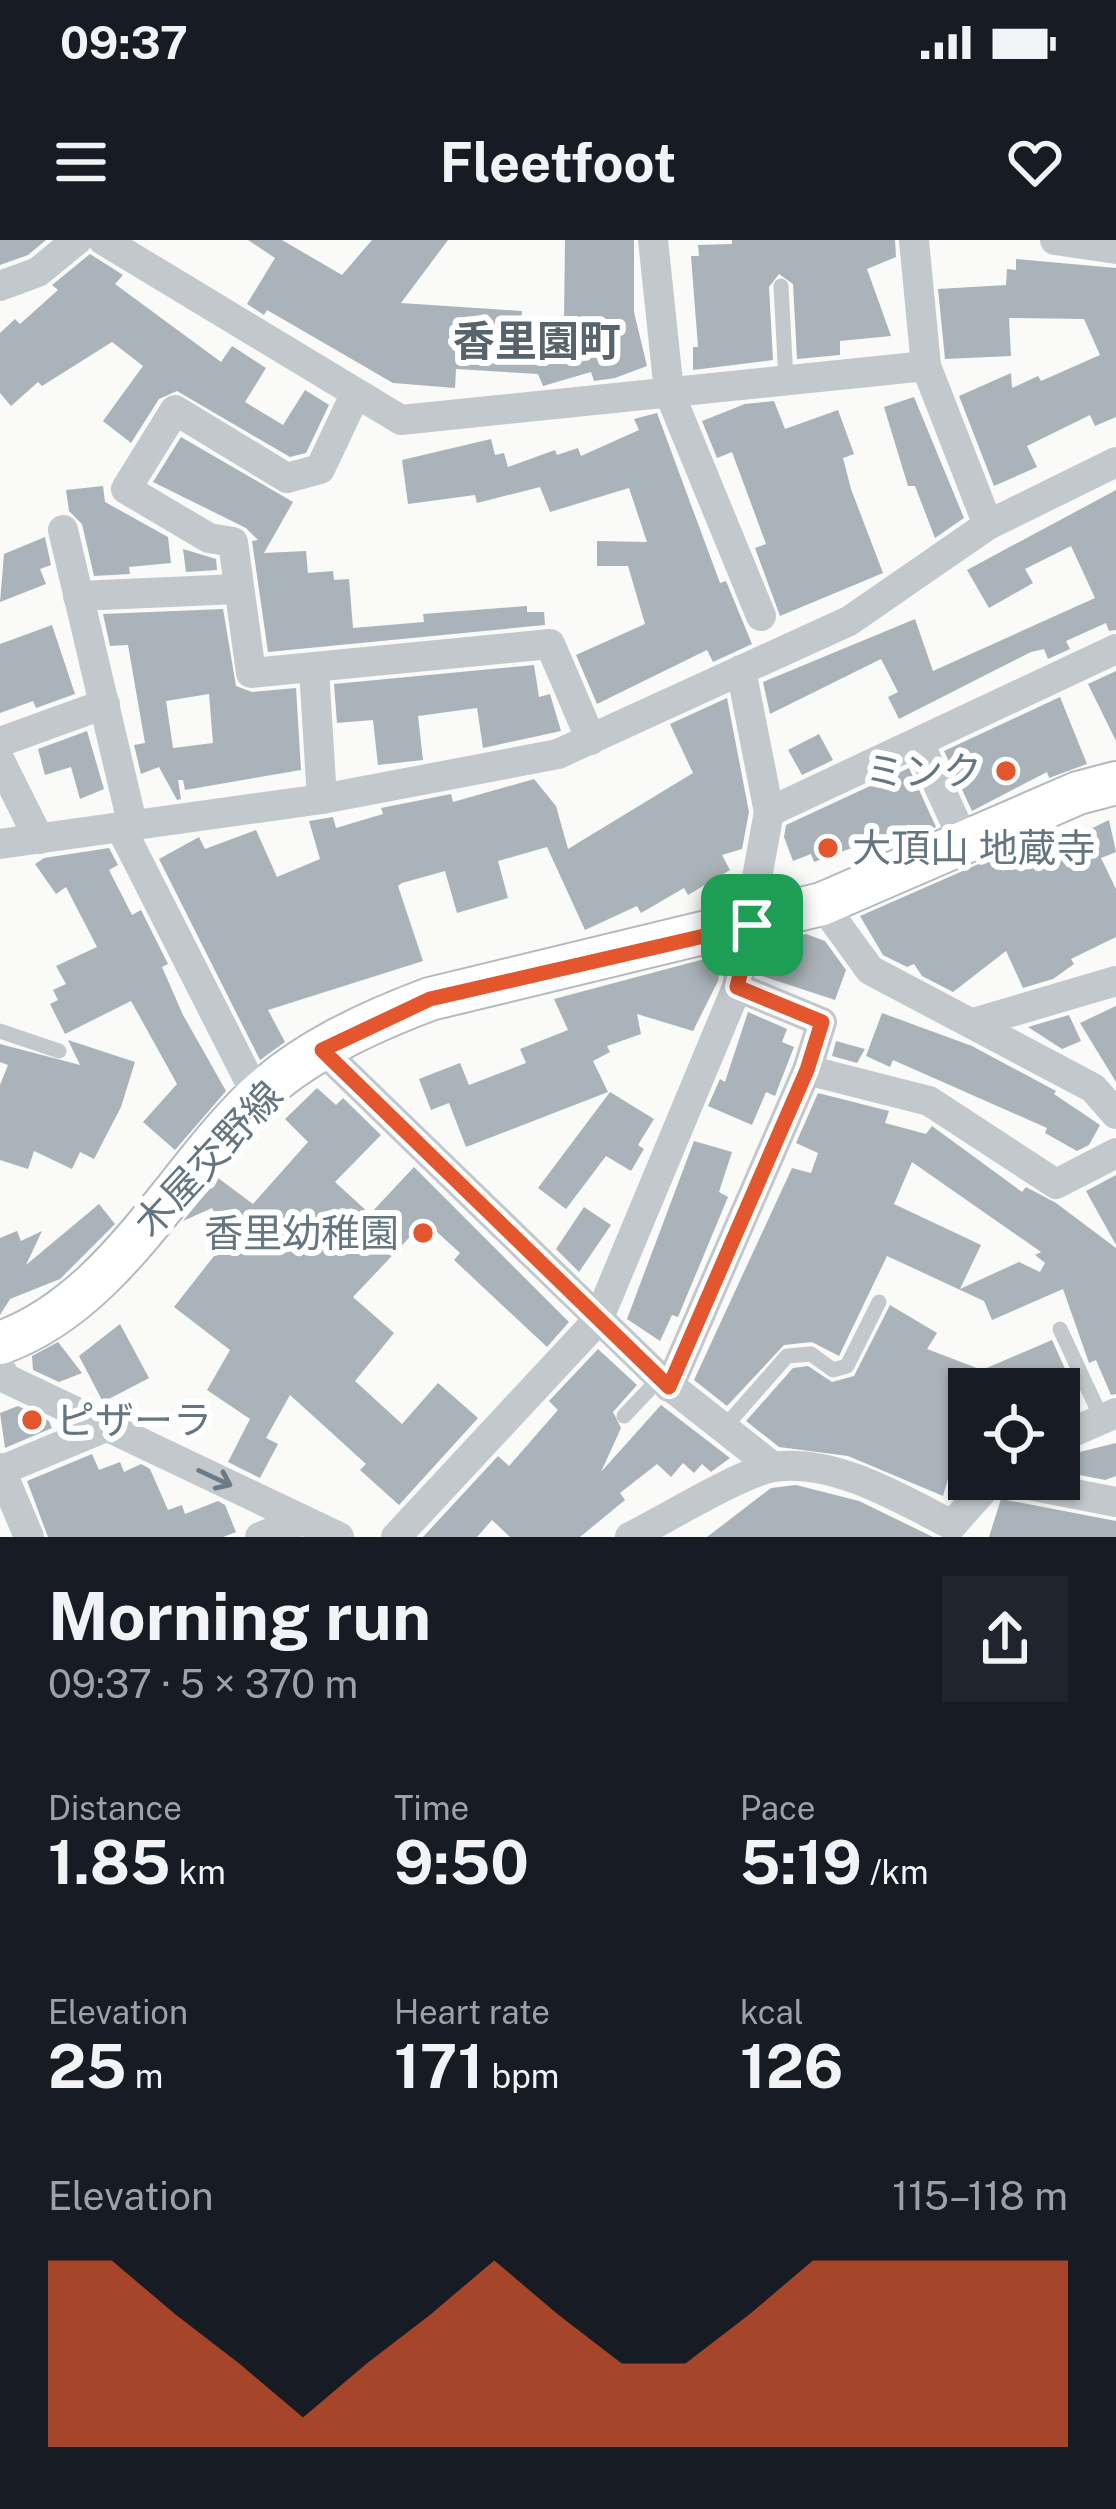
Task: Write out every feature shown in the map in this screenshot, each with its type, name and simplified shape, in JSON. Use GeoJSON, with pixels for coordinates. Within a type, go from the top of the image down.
{"type":"FeatureCollection","features":[{"type":"Feature","properties":{"kind":"main road","name":"木屋交野線"},"geometry":{"type":"LineString","coordinates":[[0,1343],[65,1304],[117,1257],[257,1096],[322,1050],[430,999],[752,925],[822,904],[1078,793],[1116,783]]}},
{"type":"Feature","properties":{"kind":"street"},"geometry":{"type":"LineString","coordinates":[[0,286],[38,272],[77,240]]}},
{"type":"Feature","properties":{"kind":"street"},"geometry":{"type":"LineString","coordinates":[[104,240],[401,420],[926,366]]}},
{"type":"Feature","properties":{"kind":"street"},"geometry":{"type":"LineString","coordinates":[[652,240],[668,392],[761,616]]}},
{"type":"Feature","properties":{"kind":"street"},"geometry":{"type":"LineString","coordinates":[[914,240],[926,366],[988,525]]}},
{"type":"Feature","properties":{"kind":"street"},"geometry":{"type":"LineString","coordinates":[[1055,240],[1116,249]]}},
{"type":"Feature","properties":{"kind":"street"},"geometry":{"type":"LineString","coordinates":[[355,395],[320,470],[287,478],[175,410],[126,489],[209,538],[233,542],[251,673],[550,644],[591,740]]}},
{"type":"Feature","properties":{"kind":"street"},"geometry":{"type":"LineString","coordinates":[[0,844],[322,799],[558,754],[849,620],[988,525],[1116,462]]}},
{"type":"Feature","properties":{"kind":"street"},"geometry":{"type":"LineString","coordinates":[[63,530],[105,704],[127,827],[257,1096]]}},
{"type":"Feature","properties":{"kind":"street"},"geometry":{"type":"LineString","coordinates":[[78,596],[238,590]]}},
{"type":"Feature","properties":{"kind":"street"},"geometry":{"type":"LineString","coordinates":[[769,812],[1116,649]]}},
{"type":"Feature","properties":{"kind":"street"},"geometry":{"type":"LineString","coordinates":[[314,669],[322,799]]}},
{"type":"Feature","properties":{"kind":"street"},"geometry":{"type":"LineString","coordinates":[[396,1537],[598,1321],[737,987],[752,925],[769,812],[741,670]]}},
{"type":"Feature","properties":{"kind":"street"},"geometry":{"type":"LineString","coordinates":[[0,742],[105,704]]}},
{"type":"Feature","properties":{"kind":"street"},"geometry":{"type":"LineString","coordinates":[[919,743],[964,841]]}},
{"type":"Feature","properties":{"kind":"street"},"geometry":{"type":"LineString","coordinates":[[0,761],[39,839]]}},
{"type":"Feature","properties":{"kind":"street"},"geometry":{"type":"LineString","coordinates":[[822,904],[870,970],[922,1002],[977,1022],[1093,1088],[1116,1114]]}},
{"type":"Feature","properties":{"kind":"street"},"geometry":{"type":"LineString","coordinates":[[977,1022],[1116,981]]}},
{"type":"Feature","properties":{"kind":"street"},"geometry":{"type":"LineString","coordinates":[[665,1383],[807,1070],[822,1022],[737,987]]}},
{"type":"Feature","properties":{"kind":"street"},"geometry":{"type":"LineString","coordinates":[[322,1050],[665,1383],[773,1467]]}},
{"type":"Feature","properties":{"kind":"street"},"geometry":{"type":"LineString","coordinates":[[807,1070],[929,1101],[1056,1184],[1116,1153]]}},
{"type":"Feature","properties":{"kind":"street"},"geometry":{"type":"LineString","coordinates":[[0,1369],[7,1379],[339,1537]]}},
{"type":"Feature","properties":{"kind":"street"},"geometry":{"type":"LineString","coordinates":[[1080,1429],[1109,1416]]}},
{"type":"Feature","properties":{"kind":"street"},"geometry":{"type":"LineString","coordinates":[[29,1537],[0,1470],[106,1426]]}},
{"type":"Feature","properties":{"kind":"street"},"geometry":{"type":"LineString","coordinates":[[630,1537],[773,1467],[812,1469],[878,1487],[952,1525],[976,1500]]}},
{"type":"Feature","properties":{"kind":"street"},"geometry":{"type":"LineString","coordinates":[[1080,1495],[1116,1502]]}},
{"type":"Feature","properties":{"kind":"street"},"geometry":{"type":"LineString","coordinates":[[260,1537],[303,1520]]}},
{"type":"Feature","properties":{"kind":"lane"},"geometry":{"type":"LineString","coordinates":[[782,286],[786,380]]}},
{"type":"Feature","properties":{"kind":"lane"},"geometry":{"type":"LineString","coordinates":[[0,1031],[59,1052]]}},
{"type":"Feature","properties":{"kind":"lane"},"geometry":{"type":"LineString","coordinates":[[723,1429],[787,1356],[811,1354],[833,1370],[847,1366],[879,1302]]}},
{"type":"Feature","properties":{"kind":"lane"},"geometry":{"type":"LineString","coordinates":[[1060,1329],[1109,1416]]}},
{"type":"Feature","properties":{"kind":"lane"},"geometry":{"type":"LineString","coordinates":[[624,1417],[665,1383]]}},
{"type":"Feature","properties":{"kind":"building"},"geometry":{"type":"Polygon","coordinates":[[[0,240],[46,240],[28,255],[0,265],[0,240]]]}},
{"type":"Feature","properties":{"kind":"building"},"geometry":{"type":"Polygon","coordinates":[[[248,240],[282,240],[342,275],[372,240],[448,240],[401,303],[522,311],[520,338],[564,321],[565,240],[634,240],[634,312],[647,366],[615,378],[594,381],[591,372],[543,386],[538,374],[456,369],[455,388],[393,383],[267,310],[264,315],[247,304],[275,258],[248,240]]]}},
{"type":"Feature","properties":{"kind":"building"},"geometry":{"type":"Polygon","coordinates":[[[732,240],[895,240],[896,257],[867,269],[891,336],[840,341],[840,355],[797,359],[793,284],[779,274],[769,287],[773,360],[693,370],[693,347],[698,347],[691,256],[699,256],[698,245],[732,244],[732,240]]]}},
{"type":"Feature","properties":{"kind":"building"},"geometry":{"type":"Polygon","coordinates":[[[90,254],[123,275],[115,284],[221,362],[232,346],[266,368],[245,402],[283,425],[305,390],[329,405],[306,453],[290,457],[177,391],[159,399],[131,443],[103,421],[143,366],[112,342],[42,386],[38,382],[11,406],[0,393],[0,333],[15,319],[20,324],[58,290],[52,285],[90,254]]]}},
{"type":"Feature","properties":{"kind":"building"},"geometry":{"type":"Polygon","coordinates":[[[1016,259],[1116,268],[1116,417],[1095,426],[1090,415],[1027,446],[1037,467],[994,486],[959,396],[1011,373],[1012,388],[1038,376],[1041,381],[1100,355],[1084,319],[1009,318],[1011,356],[945,359],[938,289],[1006,285],[1007,269],[1016,270],[1016,259]]]}},
{"type":"Feature","properties":{"kind":"building"},"geometry":{"type":"Polygon","coordinates":[[[914,397],[964,518],[935,538],[915,486],[908,486],[884,407],[914,397]]]}},
{"type":"Feature","properties":{"kind":"building"},"geometry":{"type":"Polygon","coordinates":[[[774,401],[785,429],[838,410],[854,454],[843,458],[851,489],[883,573],[780,616],[755,548],[766,544],[732,452],[717,458],[702,421],[745,404],[774,401]]]}},
{"type":"Feature","properties":{"kind":"building"},"geometry":{"type":"Polygon","coordinates":[[[657,413],[720,583],[726,581],[752,644],[713,662],[707,650],[597,704],[576,655],[645,624],[628,566],[597,566],[597,541],[647,542],[629,488],[550,512],[540,487],[477,503],[475,495],[408,504],[402,460],[491,439],[495,455],[504,453],[508,467],[555,450],[557,455],[578,448],[581,456],[639,430],[634,419],[657,413]]]}},
{"type":"Feature","properties":{"kind":"building"},"geometry":{"type":"Polygon","coordinates":[[[181,437],[293,502],[264,553],[306,551],[308,573],[333,571],[334,580],[349,579],[353,628],[424,622],[423,614],[527,606],[527,612],[544,612],[545,625],[268,652],[252,541],[258,540],[246,528],[153,482],[181,437]]]}},
{"type":"Feature","properties":{"kind":"building"},"geometry":{"type":"Polygon","coordinates":[[[103,486],[105,502],[168,537],[171,563],[129,567],[130,574],[94,576],[82,524],[69,511],[66,490],[103,486]]]}},
{"type":"Feature","properties":{"kind":"building"},"geometry":{"type":"Polygon","coordinates":[[[1116,490],[1116,630],[1109,631],[1106,623],[1066,641],[1070,649],[1048,659],[1044,649],[1031,652],[899,719],[888,697],[898,692],[881,659],[770,714],[763,682],[915,619],[933,671],[1095,598],[1071,546],[1025,569],[1033,583],[989,608],[967,570],[1116,490]]]}},
{"type":"Feature","properties":{"kind":"building"},"geometry":{"type":"Polygon","coordinates":[[[45,537],[51,565],[40,569],[46,584],[0,602],[4,554],[45,537]]]}},
{"type":"Feature","properties":{"kind":"building"},"geometry":{"type":"Polygon","coordinates":[[[183,549],[216,559],[217,570],[186,572],[183,549]]]}},
{"type":"Feature","properties":{"kind":"building"},"geometry":{"type":"Polygon","coordinates":[[[223,609],[236,686],[252,692],[296,688],[301,770],[185,790],[183,780],[178,780],[181,799],[177,800],[159,767],[141,774],[134,745],[145,743],[128,645],[110,646],[103,614],[223,609]],[[209,694],[166,701],[173,748],[213,743],[209,694]]]}},
{"type":"Feature","properties":{"kind":"building"},"geometry":{"type":"Polygon","coordinates":[[[52,625],[75,694],[36,708],[33,701],[0,713],[0,644],[52,625]]]}},
{"type":"Feature","properties":{"kind":"building"},"geometry":{"type":"Polygon","coordinates":[[[534,665],[539,697],[550,694],[561,731],[483,748],[477,708],[418,716],[423,760],[378,765],[373,720],[337,723],[334,684],[534,665]]]}},
{"type":"Feature","properties":{"kind":"building"},"geometry":{"type":"Polygon","coordinates":[[[1116,671],[1116,741],[1088,684],[1116,671]]]}},
{"type":"Feature","properties":{"kind":"building"},"geometry":{"type":"Polygon","coordinates":[[[1060,697],[1087,764],[1049,778],[1047,772],[972,811],[944,751],[1060,697]]]}},
{"type":"Feature","properties":{"kind":"building"},"geometry":{"type":"Polygon","coordinates":[[[727,698],[749,812],[742,849],[722,855],[730,870],[688,895],[684,888],[641,913],[637,906],[585,930],[547,847],[498,861],[508,898],[457,913],[445,871],[402,883],[398,886],[423,961],[268,1010],[285,1042],[260,1060],[159,859],[199,837],[205,849],[256,830],[277,877],[320,859],[309,821],[333,817],[336,828],[383,814],[381,808],[451,794],[453,802],[534,779],[556,806],[568,849],[693,773],[670,724],[727,698]]]}},
{"type":"Feature","properties":{"kind":"building"},"geometry":{"type":"Polygon","coordinates":[[[87,731],[104,789],[80,799],[71,767],[45,775],[38,749],[87,731]]]}},
{"type":"Feature","properties":{"kind":"building"},"geometry":{"type":"Polygon","coordinates":[[[819,734],[833,760],[802,775],[788,750],[819,734]]]}},
{"type":"Feature","properties":{"kind":"building"},"geometry":{"type":"Polygon","coordinates":[[[909,768],[936,827],[889,847],[884,836],[814,862],[811,854],[793,861],[784,837],[786,825],[909,768]]]}},
{"type":"Feature","properties":{"kind":"building"},"geometry":{"type":"Polygon","coordinates":[[[1109,820],[1116,852],[1101,858],[1116,889],[1116,937],[1071,959],[1074,964],[1053,979],[1023,988],[1006,951],[953,992],[922,976],[914,964],[907,967],[883,955],[860,916],[997,856],[1003,871],[1109,820]]]}},
{"type":"Feature","properties":{"kind":"building"},"geometry":{"type":"Polygon","coordinates":[[[109,848],[118,865],[109,870],[132,915],[141,910],[168,964],[162,967],[183,1015],[226,1091],[175,1150],[143,1122],[177,1084],[131,1001],[65,1034],[50,1004],[58,1000],[53,990],[66,984],[56,966],[97,947],[66,887],[56,894],[35,864],[44,858],[109,848]]]}},
{"type":"Feature","properties":{"kind":"building"},"geometry":{"type":"Polygon","coordinates":[[[806,934],[825,941],[846,970],[835,1000],[759,975],[765,947],[772,950],[776,941],[806,934]]]}},
{"type":"Feature","properties":{"kind":"building"},"geometry":{"type":"Polygon","coordinates":[[[723,954],[718,981],[693,1031],[637,1014],[641,1034],[607,1046],[610,1052],[593,1061],[608,1092],[466,1147],[449,1103],[431,1110],[419,1079],[460,1063],[469,1085],[526,1063],[520,1049],[568,1030],[554,999],[723,954]]]}},
{"type":"Feature","properties":{"kind":"building"},"geometry":{"type":"Polygon","coordinates":[[[1116,1006],[1116,1082],[1080,1023],[1116,1006]]]}},
{"type":"Feature","properties":{"kind":"building"},"geometry":{"type":"Polygon","coordinates":[[[748,1012],[787,1029],[782,1042],[794,1047],[775,1096],[766,1092],[752,1125],[708,1106],[720,1079],[725,1082],[748,1012]]]}},
{"type":"Feature","properties":{"kind":"building"},"geometry":{"type":"Polygon","coordinates":[[[882,1013],[972,1046],[1056,1091],[1100,1125],[1089,1145],[1077,1151],[1045,1133],[1047,1128],[893,1060],[890,1067],[866,1056],[882,1013]]]}},
{"type":"Feature","properties":{"kind":"building"},"geometry":{"type":"Polygon","coordinates":[[[1069,1015],[1081,1041],[1062,1049],[1028,1027],[1069,1015]]]}},
{"type":"Feature","properties":{"kind":"building"},"geometry":{"type":"Polygon","coordinates":[[[68,1040],[135,1062],[121,1107],[94,1159],[80,1152],[72,1169],[34,1151],[28,1169],[0,1160],[0,1085],[8,1065],[0,1062],[0,1044],[80,1065],[68,1040]]]}},
{"type":"Feature","properties":{"kind":"building"},"geometry":{"type":"Polygon","coordinates":[[[836,1041],[865,1049],[857,1063],[832,1056],[836,1041]]]}},
{"type":"Feature","properties":{"kind":"building"},"geometry":{"type":"Polygon","coordinates":[[[317,1088],[336,1105],[343,1098],[381,1135],[335,1182],[370,1214],[414,1167],[569,1322],[547,1347],[454,1260],[460,1253],[425,1221],[353,1297],[394,1333],[355,1381],[402,1424],[438,1383],[478,1418],[399,1505],[360,1470],[366,1464],[290,1395],[266,1438],[278,1444],[260,1478],[228,1462],[250,1419],[207,1390],[230,1350],[174,1307],[225,1242],[211,1230],[221,1223],[212,1208],[183,1221],[218,1178],[253,1204],[308,1142],[285,1119],[317,1088]]]}},
{"type":"Feature","properties":{"kind":"building"},"geometry":{"type":"Polygon","coordinates":[[[610,1092],[654,1119],[638,1145],[644,1149],[631,1171],[606,1156],[566,1209],[538,1188],[610,1092]]]}},
{"type":"Feature","properties":{"kind":"building"},"geometry":{"type":"Polygon","coordinates":[[[818,1093],[889,1111],[885,1123],[926,1134],[932,1126],[1022,1192],[1026,1187],[1056,1203],[1116,1248],[1116,1394],[1111,1395],[1096,1360],[1089,1363],[1063,1289],[992,1320],[984,1301],[887,1256],[839,1356],[812,1342],[784,1345],[727,1406],[694,1380],[792,1168],[811,1173],[818,1153],[796,1143],[818,1093]],[[912,1162],[894,1204],[981,1245],[960,1289],[1019,1262],[1040,1272],[1045,1263],[1035,1255],[1041,1252],[912,1162]]]}},
{"type":"Feature","properties":{"kind":"building"},"geometry":{"type":"Polygon","coordinates":[[[694,1141],[732,1152],[719,1192],[728,1197],[678,1317],[672,1315],[660,1341],[627,1319],[694,1141]]]}},
{"type":"Feature","properties":{"kind":"building"},"geometry":{"type":"Polygon","coordinates":[[[1116,1175],[1116,1245],[1086,1191],[1116,1175]]]}},
{"type":"Feature","properties":{"kind":"building"},"geometry":{"type":"Polygon","coordinates":[[[99,1204],[115,1224],[60,1279],[10,1299],[0,1315],[0,1238],[17,1231],[21,1241],[42,1231],[26,1265],[99,1204]]]}},
{"type":"Feature","properties":{"kind":"building"},"geometry":{"type":"Polygon","coordinates":[[[584,1207],[611,1225],[579,1272],[556,1249],[584,1207]]]}},
{"type":"Feature","properties":{"kind":"building"},"geometry":{"type":"Polygon","coordinates":[[[890,1305],[937,1333],[927,1349],[977,1368],[948,1368],[948,1479],[943,1496],[848,1456],[779,1447],[746,1421],[793,1368],[808,1366],[832,1382],[854,1376],[890,1305]]]}},
{"type":"Feature","properties":{"kind":"building"},"geometry":{"type":"Polygon","coordinates":[[[120,1324],[149,1378],[103,1402],[79,1356],[120,1324]]]}},
{"type":"Feature","properties":{"kind":"building"},"geometry":{"type":"Polygon","coordinates":[[[1052,1340],[1065,1368],[987,1368],[1052,1340]]]}},
{"type":"Feature","properties":{"kind":"building"},"geometry":{"type":"Polygon","coordinates":[[[58,1342],[82,1373],[59,1382],[33,1370],[32,1356],[58,1342]]]}},
{"type":"Feature","properties":{"kind":"building"},"geometry":{"type":"Polygon","coordinates":[[[598,1349],[637,1385],[613,1412],[621,1428],[601,1472],[661,1405],[730,1458],[711,1472],[702,1464],[694,1473],[683,1463],[671,1477],[657,1464],[620,1493],[625,1500],[580,1537],[510,1537],[492,1520],[477,1537],[423,1537],[498,1456],[509,1466],[558,1410],[549,1401],[598,1349]]]}},
{"type":"Feature","properties":{"kind":"building"},"geometry":{"type":"Polygon","coordinates":[[[18,1406],[49,1421],[52,1428],[5,1448],[0,1413],[18,1406]]]}},
{"type":"Feature","properties":{"kind":"building"},"geometry":{"type":"Polygon","coordinates":[[[1116,1443],[1116,1476],[1105,1480],[1080,1475],[1080,1452],[1116,1443]]]}},
{"type":"Feature","properties":{"kind":"building"},"geometry":{"type":"Polygon","coordinates":[[[92,1454],[99,1470],[120,1462],[124,1472],[141,1464],[150,1469],[168,1510],[182,1505],[185,1514],[218,1501],[225,1505],[236,1532],[223,1537],[48,1537],[27,1481],[92,1454]]]}},
{"type":"Feature","properties":{"kind":"building"},"geometry":{"type":"Polygon","coordinates":[[[796,1485],[859,1501],[933,1537],[707,1537],[771,1488],[796,1485]]]}},
{"type":"Feature","properties":{"kind":"building"},"geometry":{"type":"Polygon","coordinates":[[[1001,1500],[1116,1521],[1116,1537],[989,1537],[1001,1500]]]}},
{"type":"Feature","properties":{"kind":"place","name":"ミンク"},"geometry":{"type":"Point","coordinates":[1006,771]}},
{"type":"Feature","properties":{"kind":"place","name":"大頂山 地蔵寺"},"geometry":{"type":"Point","coordinates":[828,848]}},
{"type":"Feature","properties":{"kind":"place","name":"香里幼稚園"},"geometry":{"type":"Point","coordinates":[423,1233]}},
{"type":"Feature","properties":{"kind":"place","name":"ピザーラ"},"geometry":{"type":"Point","coordinates":[32,1420]}},
{"type":"Feature","properties":{"kind":"district","name":"香里園町"},"geometry":{"type":"Point","coordinates":[537,340]}},
{"type":"Feature","properties":{"kind":"route"},"geometry":{"type":"LineString","coordinates":[[752,925],[737,987],[822,1022],[807,1070],[669,1387],[322,1050],[374,1021],[430,999],[752,925]]}}]}
